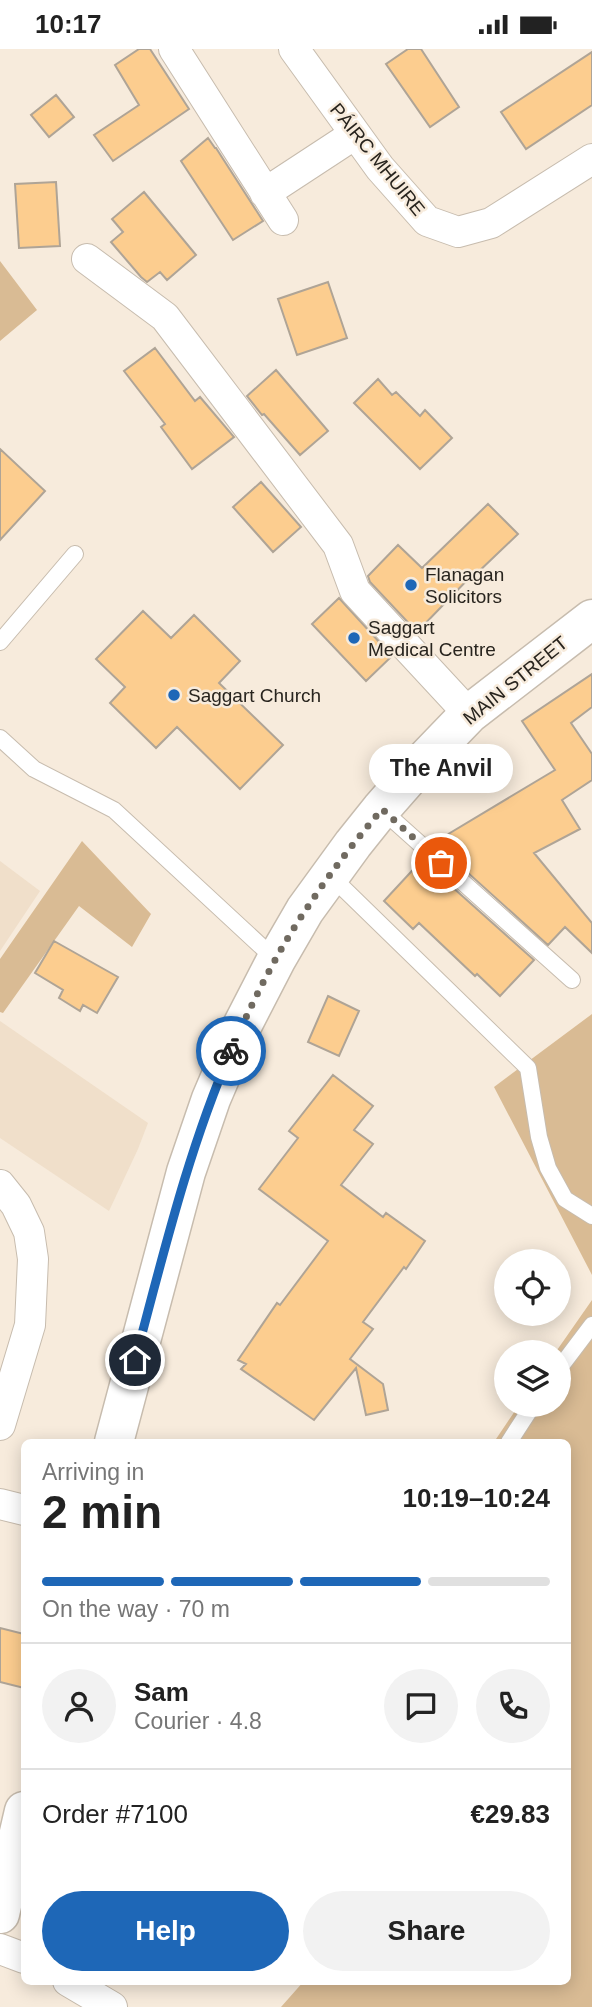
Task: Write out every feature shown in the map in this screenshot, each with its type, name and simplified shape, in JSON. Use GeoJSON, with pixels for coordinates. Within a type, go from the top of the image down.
{"type":"FeatureCollection","features":[{"type":"Feature","properties":{"kind":"street"},"geometry":{"type":"LineString","coordinates":[[174,49],[283,220]]}},
{"type":"Feature","properties":{"kind":"street","name":"PÁIRC MHUIRE"},"geometry":{"type":"LineString","coordinates":[[294,49],[380,168],[427,221],[458,232],[491,223],[592,159]]}},
{"type":"Feature","properties":{"kind":"street"},"geometry":{"type":"LineString","coordinates":[[265,193],[355,134]]}},
{"type":"Feature","properties":{"kind":"street"},"geometry":{"type":"LineString","coordinates":[[87,259],[165,317],[338,545],[355,591],[469,714]]}},
{"type":"Feature","properties":{"kind":"street","name":"MAIN STREET"},"geometry":{"type":"LineString","coordinates":[[115,1439],[187,1172],[222,1071],[243,1024],[305,910],[382,809],[469,714],[592,619]]}},
{"type":"Feature","properties":{"kind":"street"},"geometry":{"type":"LineString","coordinates":[[0,1185],[16,1205],[29,1231],[33,1259],[30,1325],[0,1425]]}},
{"type":"Feature","properties":{"kind":"street"},"geometry":{"type":"LineString","coordinates":[[0,1504],[21,1509]]}},
{"type":"Feature","properties":{"kind":"street"},"geometry":{"type":"LineString","coordinates":[[0,1914],[21,1824]]}},
{"type":"Feature","properties":{"kind":"street"},"geometry":{"type":"LineString","coordinates":[[0,1949],[21,1957]]}},
{"type":"Feature","properties":{"kind":"street"},"geometry":{"type":"LineString","coordinates":[[75,1985],[112,2007]]}},
{"type":"Feature","properties":{"kind":"lane"},"geometry":{"type":"LineString","coordinates":[[0,642],[75,554]]}},
{"type":"Feature","properties":{"kind":"lane"},"geometry":{"type":"LineString","coordinates":[[0,738],[34,769],[114,810],[276,960]]}},
{"type":"Feature","properties":{"kind":"lane"},"geometry":{"type":"LineString","coordinates":[[382,809],[572,980]]}},
{"type":"Feature","properties":{"kind":"lane"},"geometry":{"type":"LineString","coordinates":[[329,877],[528,1068],[539,1137],[548,1168],[565,1199],[592,1216]]}},
{"type":"Feature","properties":{"kind":"lane"},"geometry":{"type":"LineString","coordinates":[[571,1353],[592,1325]]}},
{"type":"Feature","properties":{"kind":"lane"},"geometry":{"type":"LineString","coordinates":[[511,1439],[525,1417]]}},
{"type":"Feature","properties":{"kind":"shaded area"},"geometry":{"type":"Polygon","coordinates":[[[0,261],[37,310],[0,341],[0,261]]]}},
{"type":"Feature","properties":{"kind":"shaded area"},"geometry":{"type":"Polygon","coordinates":[[[82,841],[151,914],[132,947],[79,906],[3,1013],[0,1012],[0,959],[82,841]]]}},
{"type":"Feature","properties":{"kind":"shaded area"},"geometry":{"type":"Polygon","coordinates":[[[0,861],[40,891],[0,951],[0,861]]]}},
{"type":"Feature","properties":{"kind":"shaded area"},"geometry":{"type":"Polygon","coordinates":[[[592,1014],[592,1275],[494,1087],[592,1014]]]}},
{"type":"Feature","properties":{"kind":"shaded area"},"geometry":{"type":"Polygon","coordinates":[[[0,1021],[148,1123],[109,1211],[0,1138],[0,1021]]]}},
{"type":"Feature","properties":{"kind":"shaded area"},"geometry":{"type":"Polygon","coordinates":[[[592,1300],[592,2007],[281,2007],[300,1985],[571,1985],[571,1439],[496,1439],[511,1417],[571,1417],[571,1340],[564,1340],[592,1300]]]}},
{"type":"Feature","properties":{"kind":"building"},"geometry":{"type":"Polygon","coordinates":[[[139,49],[150,49],[189,109],[113,161],[94,135],[139,105],[115,65],[139,49]]]}},
{"type":"Feature","properties":{"kind":"building"},"geometry":{"type":"Polygon","coordinates":[[[408,49],[421,49],[459,107],[430,127],[386,64],[408,49]]]}},
{"type":"Feature","properties":{"kind":"building"},"geometry":{"type":"Polygon","coordinates":[[[592,52],[592,105],[526,149],[501,112],[592,52]]]}},
{"type":"Feature","properties":{"kind":"building"},"geometry":{"type":"Polygon","coordinates":[[[56,95],[74,117],[49,137],[31,115],[56,95]]]}},
{"type":"Feature","properties":{"kind":"building"},"geometry":{"type":"Polygon","coordinates":[[[208,138],[263,221],[233,240],[181,161],[208,138]]]}},
{"type":"Feature","properties":{"kind":"building"},"geometry":{"type":"Polygon","coordinates":[[[56,182],[60,246],[19,248],[15,184],[56,182]]]}},
{"type":"Feature","properties":{"kind":"building"},"geometry":{"type":"Polygon","coordinates":[[[144,192],[196,255],[167,280],[160,272],[147,282],[111,242],[123,232],[112,219],[144,192]]]}},
{"type":"Feature","properties":{"kind":"building"},"geometry":{"type":"Polygon","coordinates":[[[328,282],[347,338],[297,355],[278,299],[328,282]]]}},
{"type":"Feature","properties":{"kind":"building"},"geometry":{"type":"Polygon","coordinates":[[[155,348],[195,401],[200,397],[234,437],[192,469],[161,427],[165,424],[124,371],[155,348]]]}},
{"type":"Feature","properties":{"kind":"building"},"geometry":{"type":"Polygon","coordinates":[[[276,370],[328,431],[300,455],[247,396],[276,370]]]}},
{"type":"Feature","properties":{"kind":"building"},"geometry":{"type":"Polygon","coordinates":[[[378,379],[392,395],[396,392],[420,416],[425,410],[452,438],[420,469],[354,403],[378,379]]]}},
{"type":"Feature","properties":{"kind":"building"},"geometry":{"type":"Polygon","coordinates":[[[0,449],[45,491],[0,540],[0,449]]]}},
{"type":"Feature","properties":{"kind":"building"},"geometry":{"type":"Polygon","coordinates":[[[261,482],[301,527],[273,552],[233,507],[261,482]]]}},
{"type":"Feature","properties":{"kind":"building"},"geometry":{"type":"Polygon","coordinates":[[[488,504],[518,534],[475,575],[474,573],[417,632],[370,582],[368,576],[398,545],[422,568],[488,504]]]}},
{"type":"Feature","properties":{"kind":"building","name":"Saggart Medical Centre"},"geometry":{"type":"Polygon","coordinates":[[[339,598],[392,656],[366,681],[312,624],[339,598]]]}},
{"type":"Feature","properties":{"kind":"building","name":"Saggart Church"},"geometry":{"type":"Polygon","coordinates":[[[143,611],[171,638],[194,615],[240,661],[219,683],[283,745],[240,789],[177,727],[156,748],[110,703],[125,687],[96,659],[143,611]]]}},
{"type":"Feature","properties":{"kind":"building"},"geometry":{"type":"Polygon","coordinates":[[[592,674],[592,707],[571,723],[592,754],[592,780],[562,800],[580,829],[534,853],[592,923],[592,953],[565,927],[548,945],[436,844],[555,770],[522,721],[592,674]]]}},
{"type":"Feature","properties":{"kind":"building"},"geometry":{"type":"Polygon","coordinates":[[[422,860],[534,960],[500,996],[419,923],[413,929],[384,901],[422,860]]]}},
{"type":"Feature","properties":{"kind":"building"},"geometry":{"type":"Polygon","coordinates":[[[54,941],[118,977],[97,1013],[83,1005],[80,1011],[59,998],[63,990],[35,973],[54,941]]]}},
{"type":"Feature","properties":{"kind":"building"},"geometry":{"type":"Polygon","coordinates":[[[328,996],[359,1011],[339,1056],[308,1042],[328,996]]]}},
{"type":"Feature","properties":{"kind":"building"},"geometry":{"type":"Polygon","coordinates":[[[333,1075],[373,1106],[354,1130],[373,1144],[341,1185],[383,1217],[386,1213],[425,1241],[363,1322],[373,1329],[350,1359],[383,1384],[388,1410],[366,1415],[356,1368],[314,1420],[241,1369],[246,1364],[238,1360],[277,1303],[280,1305],[328,1241],[259,1189],[298,1138],[289,1131],[333,1075]]]}},
{"type":"Feature","properties":{"kind":"building"},"geometry":{"type":"Polygon","coordinates":[[[0,1628],[21,1633],[21,1687],[0,1682],[0,1628]]]}},
{"type":"Feature","properties":{"kind":"way so far"},"geometry":{"type":"LineString","coordinates":[[231,1051],[276,960],[305,910],[382,809],[441,863]]}},
{"type":"Feature","properties":{"kind":"place","name":"Flanagan Solicitors"},"geometry":{"type":"Point","coordinates":[411,585]}},
{"type":"Feature","properties":{"kind":"place","name":"Saggart Medical Centre"},"geometry":{"type":"Point","coordinates":[354,638]}},
{"type":"Feature","properties":{"kind":"place","name":"Saggart Church"},"geometry":{"type":"Point","coordinates":[174,695]}},
{"type":"Feature","properties":{"kind":"place","name":"The Anvil"},"geometry":{"type":"Point","coordinates":[441,863]}},
{"type":"Feature","properties":{"kind":"route"},"geometry":{"type":"LineString","coordinates":[[135,1360],[187,1172],[231,1051]]}}]}
